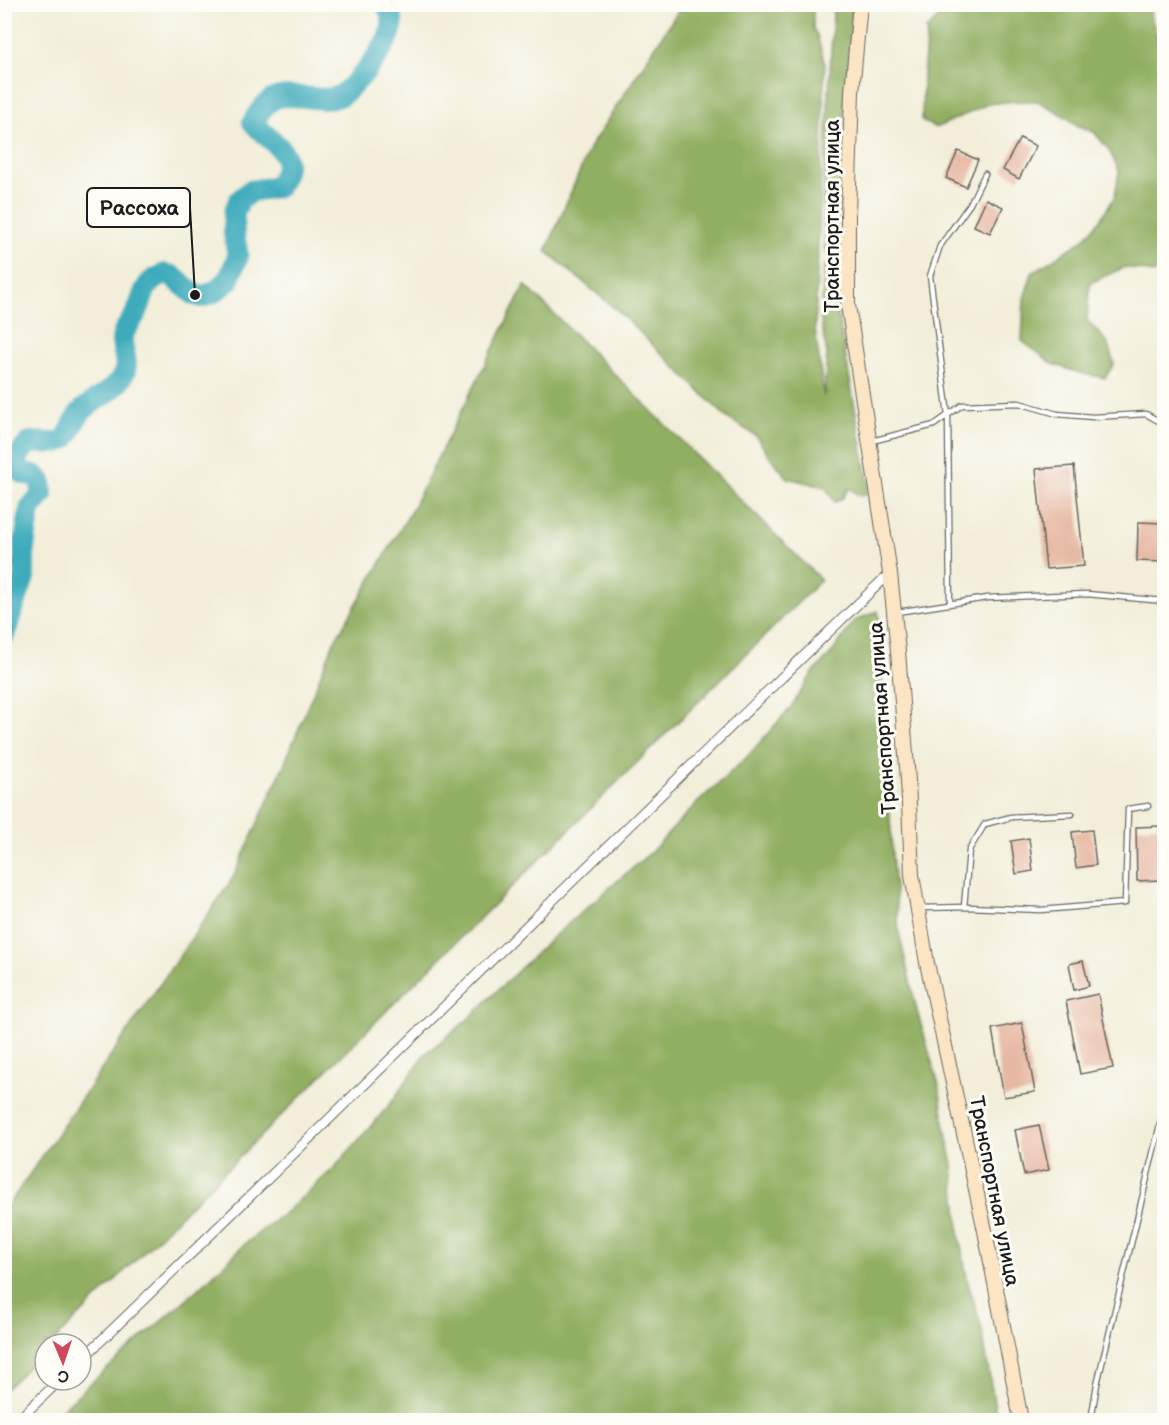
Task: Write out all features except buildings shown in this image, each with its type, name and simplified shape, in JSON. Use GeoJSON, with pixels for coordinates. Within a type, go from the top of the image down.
{"type":"FeatureCollection","features":[{"type":"Feature","properties":{"kind":"main road","name":"Транспортная улица"},"geometry":{"type":"LineString","coordinates":[[860,4],[852,92],[848,305],[890,573],[908,780],[912,875],[927,963],[985,1231],[1021,1420]]}},
{"type":"Feature","properties":{"kind":"street"},"geometry":{"type":"LineString","coordinates":[[93,1348],[890,573]]}},
{"type":"Feature","properties":{"kind":"street"},"geometry":{"type":"LineString","coordinates":[[18,1420],[47,1392]]}},
{"type":"Feature","properties":{"kind":"lane"},"geometry":{"type":"LineString","coordinates":[[950,604],[948,415],[930,276],[940,246],[970,204],[985,174]]}},
{"type":"Feature","properties":{"kind":"lane"},"geometry":{"type":"LineString","coordinates":[[869,441],[934,425],[962,405],[1019,403],[1066,414],[1093,417],[1146,414],[1164,423]]}},
{"type":"Feature","properties":{"kind":"lane"},"geometry":{"type":"LineString","coordinates":[[894,612],[987,598],[1087,594],[1164,601]]}},
{"type":"Feature","properties":{"kind":"lane"},"geometry":{"type":"LineString","coordinates":[[917,908],[1041,910],[1125,903],[1128,809],[1148,806]]}},
{"type":"Feature","properties":{"kind":"lane"},"geometry":{"type":"LineString","coordinates":[[964,908],[969,850],[985,824],[1011,817],[1072,814]]}},
{"type":"Feature","properties":{"kind":"lane"},"geometry":{"type":"LineString","coordinates":[[1091,1420],[1097,1384],[1164,1108]]}},
{"type":"Feature","properties":{"kind":"green space"},"geometry":{"type":"Polygon","coordinates":[[[682,5],[813,5],[813,28],[825,64],[815,329],[824,396],[827,354],[821,321],[824,265],[833,266],[837,278],[836,304],[869,484],[866,495],[858,495],[849,488],[842,499],[835,502],[825,487],[788,478],[755,435],[727,418],[619,312],[546,251],[590,147],[682,5]]]}},
{"type":"Feature","properties":{"kind":"green space"},"geometry":{"type":"Polygon","coordinates":[[[829,5],[854,5],[840,159],[842,198],[835,248],[827,253],[824,248],[823,202],[833,13],[829,5]]]}},
{"type":"Feature","properties":{"kind":"green space"},"geometry":{"type":"Polygon","coordinates":[[[951,5],[1148,5],[1164,62],[1164,87],[1161,102],[1164,151],[1164,270],[1154,273],[1125,267],[1090,283],[1087,320],[1107,342],[1114,364],[1105,378],[1083,374],[1053,364],[1022,341],[1024,299],[1032,273],[1083,240],[1100,220],[1115,196],[1119,171],[1109,150],[1094,132],[1076,125],[1038,101],[988,104],[936,128],[922,121],[927,29],[951,5]]]}},
{"type":"Feature","properties":{"kind":"green space"},"geometry":{"type":"Polygon","coordinates":[[[525,285],[821,580],[63,1332],[33,1332],[33,1362],[5,1390],[5,1210],[233,878],[283,767],[334,642],[410,513],[525,285]]]}},
{"type":"Feature","properties":{"kind":"green space"},"geometry":{"type":"Polygon","coordinates":[[[878,611],[883,636],[881,673],[899,933],[917,1011],[939,1086],[953,1164],[960,1240],[968,1283],[981,1325],[997,1420],[51,1420],[81,1392],[93,1392],[93,1381],[207,1281],[247,1242],[287,1211],[335,1167],[391,1103],[425,1054],[468,1019],[554,936],[652,851],[695,805],[747,757],[791,707],[812,674],[831,654],[854,621],[878,611]]]}},
{"type":"Feature","properties":{"kind":"waterway"},"geometry":{"type":"LineString","coordinates":[[4,635],[24,577],[24,547],[30,509],[42,495],[41,481],[34,475],[24,474],[17,468],[20,453],[31,442],[52,443],[63,440],[80,413],[118,383],[126,368],[122,341],[124,333],[138,310],[145,290],[153,281],[165,274],[172,276],[195,295],[202,297],[214,292],[228,281],[238,256],[234,234],[234,213],[239,201],[250,191],[277,187],[284,175],[286,165],[282,150],[253,122],[259,112],[278,97],[331,99],[352,86],[378,54],[390,34],[392,21],[386,4]]}},
{"type":"Feature","properties":{"kind":"place","name":"Рассоха"},"geometry":{"type":"Point","coordinates":[195,295]}}]}
